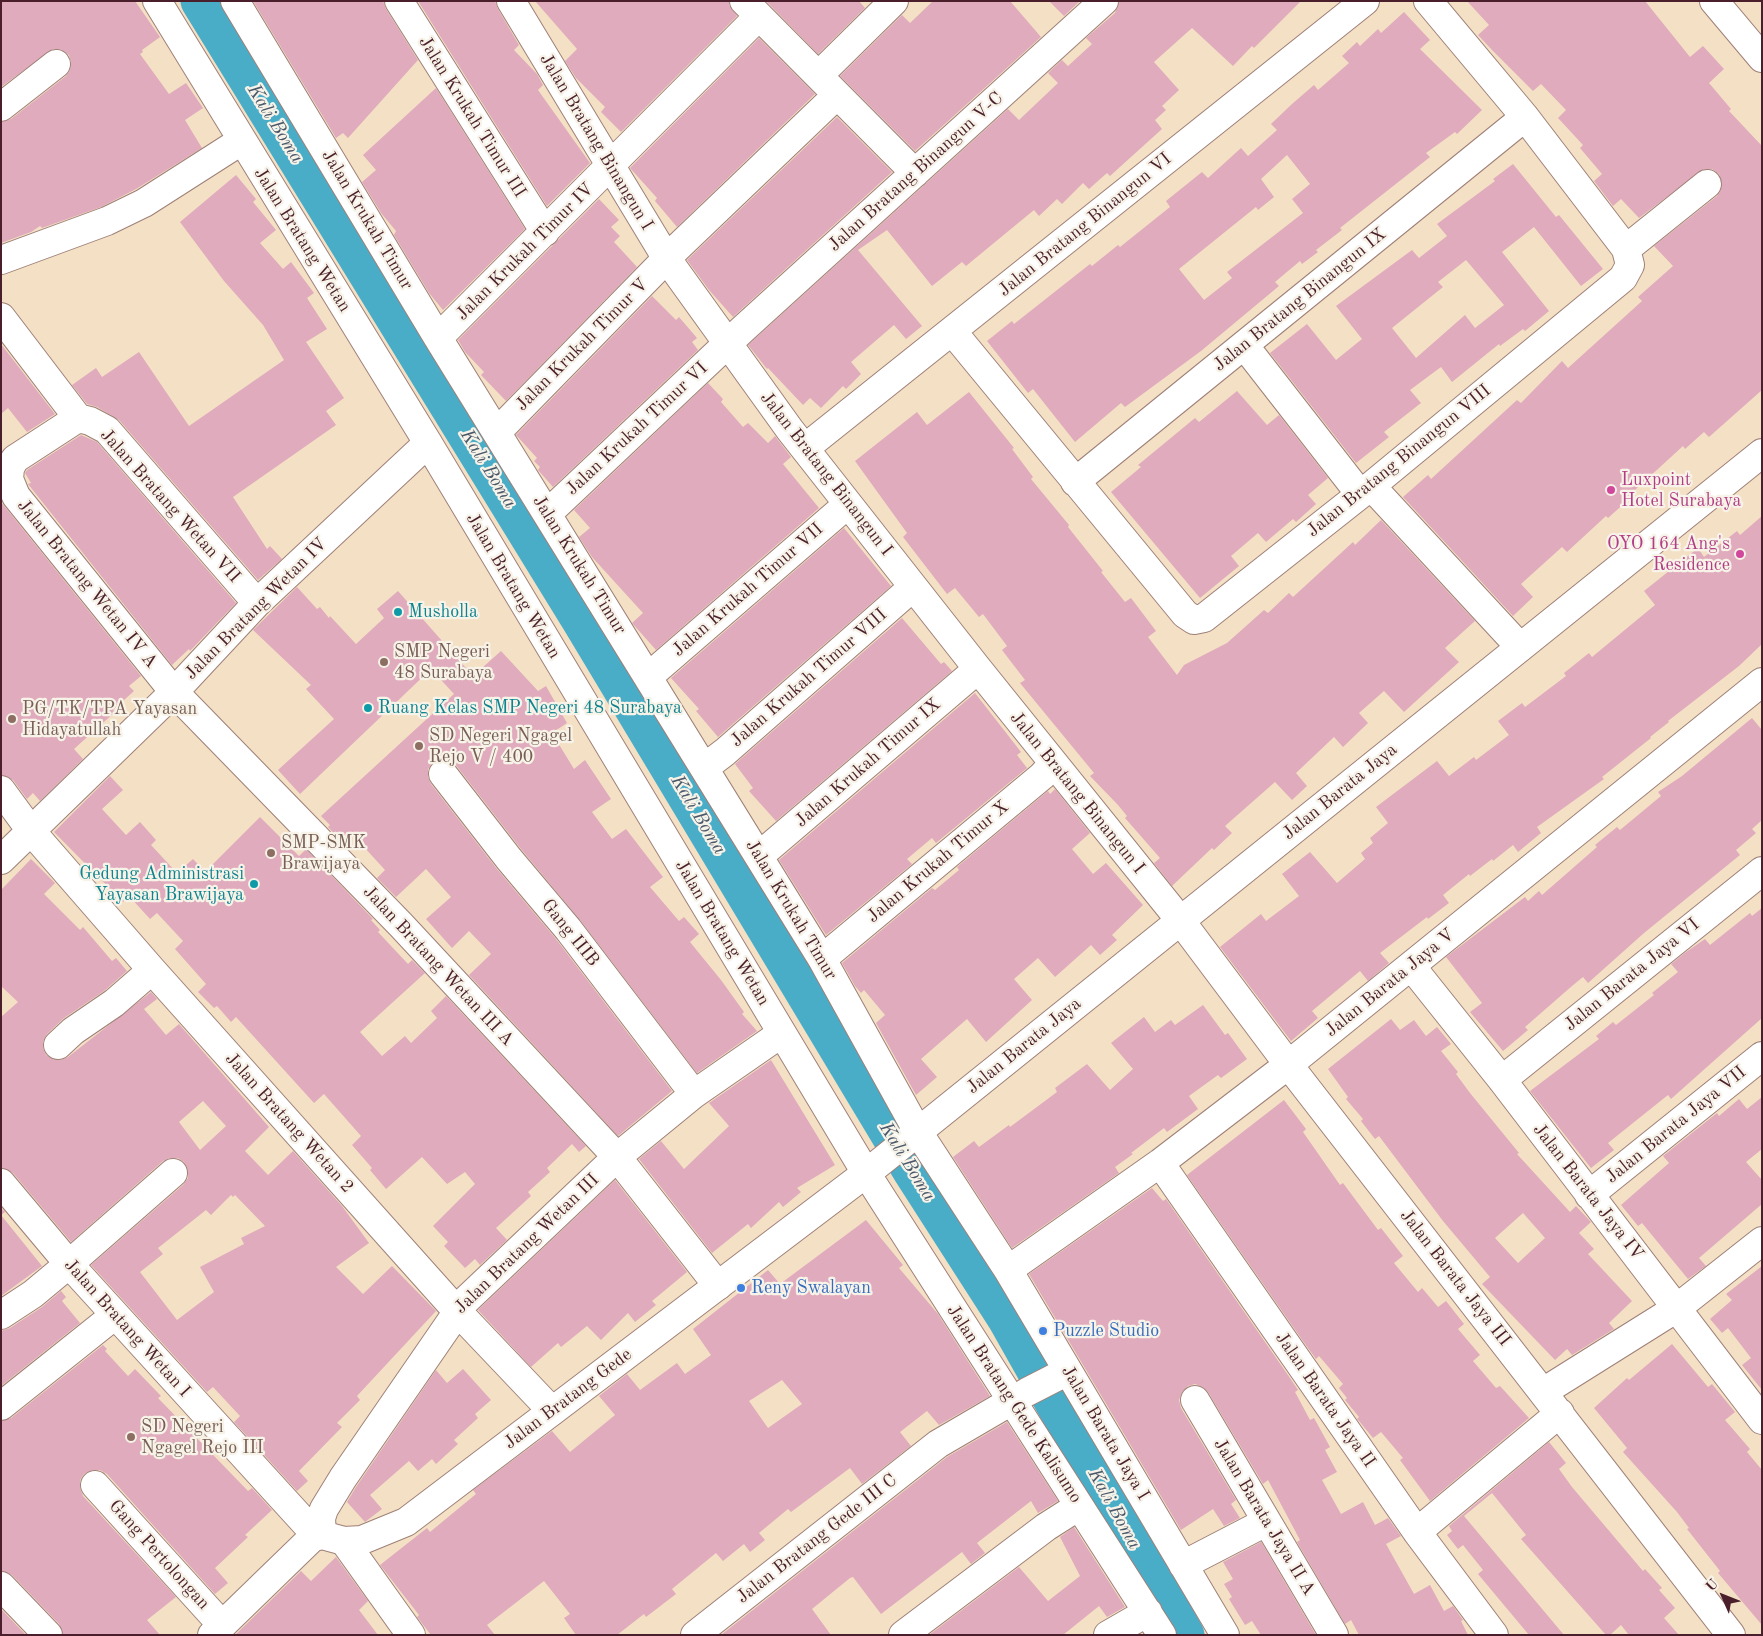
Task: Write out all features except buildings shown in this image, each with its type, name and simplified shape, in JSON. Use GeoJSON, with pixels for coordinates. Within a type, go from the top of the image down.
{"type":"FeatureCollection","features":[{"type":"Feature","properties":{"kind":"street","name":"Jalan Bratang Wetan"},"geometry":{"type":"LineString","coordinates":[[157,1],[241,141],[428,443],[782,1032],[869,1171]]}},
{"type":"Feature","properties":{"kind":"street","name":"Jalan Krukah Timur"},"geometry":{"type":"LineString","coordinates":[[236,1],[438,338],[822,959],[913,1136]]}},
{"type":"Feature","properties":{"kind":"street","name":"Jalan Krukah Timur III"},"geometry":{"type":"LineString","coordinates":[[399,1],[546,232]]}},
{"type":"Feature","properties":{"kind":"street","name":"Jalan Bratang Binangun I"},"geometry":{"type":"LineString","coordinates":[[511,1],[609,166],[667,259],[727,344],[848,504],[1053,764],[1180,920]]}},
{"type":"Feature","properties":{"kind":"street","name":"Jalan Krukah Timur V"},"geometry":{"type":"LineString","coordinates":[[497,432],[667,259],[828,85],[894,1]]}},
{"type":"Feature","properties":{"kind":"street","name":"Jalan Bratang Binangun V-C"},"geometry":{"type":"LineString","coordinates":[[727,344],[1104,1]]}},
{"type":"Feature","properties":{"kind":"street","name":"Jalan Bratang Binangun VI"},"geometry":{"type":"LineString","coordinates":[[805,448],[1365,1]]}},
{"type":"Feature","properties":{"kind":"street"},"geometry":{"type":"LineString","coordinates":[[1428,1],[1525,118],[1626,250],[1707,184]]}},
{"type":"Feature","properties":{"kind":"street"},"geometry":{"type":"LineString","coordinates":[[1714,1],[1762,58]]}},
{"type":"Feature","properties":{"kind":"street"},"geometry":{"type":"LineString","coordinates":[[752,8],[915,173]]}},
{"type":"Feature","properties":{"kind":"street","name":"Jalan Krukah Timur IV"},"geometry":{"type":"LineString","coordinates":[[438,338],[546,232],[609,166],[752,8]]}},
{"type":"Feature","properties":{"kind":"street"},"geometry":{"type":"LineString","coordinates":[[1,107],[56,64]]}},
{"type":"Feature","properties":{"kind":"street","name":"Jalan Bratang Binangun IX"},"geometry":{"type":"LineString","coordinates":[[1075,482],[1525,118]]}},
{"type":"Feature","properties":{"kind":"street"},"geometry":{"type":"LineString","coordinates":[[1,260],[107,221],[144,203],[241,141]]}},
{"type":"Feature","properties":{"kind":"street","name":"Jalan Bratang Binangun VIII"},"geometry":{"type":"LineString","coordinates":[[952,331],[1184,614],[1194,620],[1204,618],[1365,490],[1624,278],[1630,265],[1626,250]]}},
{"type":"Feature","properties":{"kind":"street"},"geometry":{"type":"LineString","coordinates":[[1,317],[78,418]]}},
{"type":"Feature","properties":{"kind":"street","name":"Jalan Krukah Timur VI"},"geometry":{"type":"LineString","coordinates":[[547,514],[727,344]]}},
{"type":"Feature","properties":{"kind":"street"},"geometry":{"type":"LineString","coordinates":[[1244,345],[1365,490],[1520,647]]}},
{"type":"Feature","properties":{"kind":"street","name":"Jalan Bratang Wetan VII"},"geometry":{"type":"LineString","coordinates":[[78,418],[90,421],[107,430],[256,603]]}},
{"type":"Feature","properties":{"kind":"street","name":"Jalan Bratang Wetan IV A"},"geometry":{"type":"LineString","coordinates":[[78,418],[15,459],[10,468],[9,479],[16,496],[174,692]]}},
{"type":"Feature","properties":{"kind":"street","name":"Jalan Bratang Wetan IV"},"geometry":{"type":"LineString","coordinates":[[1,860],[174,692],[256,603],[428,443]]}},
{"type":"Feature","properties":{"kind":"street","name":"Jalan Barata Jaya"},"geometry":{"type":"LineString","coordinates":[[913,1136],[1762,453]]}},
{"type":"Feature","properties":{"kind":"street","name":"Jalan Krukah Timur VII"},"geometry":{"type":"LineString","coordinates":[[648,677],[848,504]]}},
{"type":"Feature","properties":{"kind":"street","name":"Jalan Krukah Timur VIII"},"geometry":{"type":"LineString","coordinates":[[704,768],[725,752],[914,587]]}},
{"type":"Feature","properties":{"kind":"street","name":"Jalan Krukah Timur IX"},"geometry":{"type":"LineString","coordinates":[[759,856],[978,669]]}},
{"type":"Feature","properties":{"kind":"street","name":"Jalan Barata Jaya V"},"geometry":{"type":"LineString","coordinates":[[1008,1270],[1160,1163],[1288,1065],[1762,682]]}},
{"type":"Feature","properties":{"kind":"street","name":"Jalan Bratang Wetan III A"},"geometry":{"type":"LineString","coordinates":[[174,692],[401,925],[617,1157],[718,1286]]}},
{"type":"Feature","properties":{"kind":"street","name":"Jalan Krukah Timur X"},"geometry":{"type":"LineString","coordinates":[[822,959],[1042,776],[1053,764]]}},
{"type":"Feature","properties":{"kind":"street","name":"Gang IIIB"},"geometry":{"type":"LineString","coordinates":[[443,774],[509,860],[568,929],[694,1094]]}},
{"type":"Feature","properties":{"kind":"street","name":"Jalan Bratang Wetan 2"},"geometry":{"type":"LineString","coordinates":[[1,790],[31,831],[152,970],[456,1311],[552,1411]]}},
{"type":"Feature","properties":{"kind":"street","name":"Jalan Barata Jaya VI"},"geometry":{"type":"LineString","coordinates":[[1502,1080],[1762,871]]}},
{"type":"Feature","properties":{"kind":"street","name":"Jalan Barata Jaya III"},"geometry":{"type":"LineString","coordinates":[[1180,920],[1288,1065],[1560,1413],[1730,1635]]}},
{"type":"Feature","properties":{"kind":"street","name":"Jalan Barata Jaya IV"},"geometry":{"type":"LineString","coordinates":[[1411,966],[1502,1080],[1762,1420]]}},
{"type":"Feature","properties":{"kind":"street"},"geometry":{"type":"LineString","coordinates":[[58,1045],[73,1031],[114,1004],[152,970]]}},
{"type":"Feature","properties":{"kind":"street","name":"Jalan Bratang Wetan III"},"geometry":{"type":"LineString","coordinates":[[328,1537],[321,1518],[324,1509],[456,1311],[617,1157],[694,1094],[782,1032]]}},
{"type":"Feature","properties":{"kind":"street","name":"Jalan Barata Jaya VII"},"geometry":{"type":"LineString","coordinates":[[1590,1194],[1762,1056]]}},
{"type":"Feature","properties":{"kind":"street","name":"Jalan Bratang Gede"},"geometry":{"type":"LineString","coordinates":[[328,1537],[362,1540],[406,1522],[913,1136]]}},
{"type":"Feature","properties":{"kind":"street","name":"Jalan Barata Jaya I"},"geometry":{"type":"LineString","coordinates":[[913,1136],[1008,1270],[1060,1375],[1184,1565],[1225,1635]]}},
{"type":"Feature","properties":{"kind":"street","name":"Jalan Barata Jaya II"},"geometry":{"type":"LineString","coordinates":[[1160,1163],[1417,1532],[1492,1634]]}},
{"type":"Feature","properties":{"kind":"street","name":"Jalan Bratang Gede Kalisumo"},"geometry":{"type":"LineString","coordinates":[[869,1171],[1019,1397],[1079,1506],[1155,1624]]}},
{"type":"Feature","properties":{"kind":"street"},"geometry":{"type":"LineString","coordinates":[[1,1315],[33,1294],[173,1173]]}},
{"type":"Feature","properties":{"kind":"street","name":"Jalan Bratang Wetan I"},"geometry":{"type":"LineString","coordinates":[[1,1183],[115,1315],[328,1537],[411,1635]]}},
{"type":"Feature","properties":{"kind":"street"},"geometry":{"type":"LineString","coordinates":[[1543,1392],[1677,1308],[1762,1241]]}},
{"type":"Feature","properties":{"kind":"street"},"geometry":{"type":"LineString","coordinates":[[1,1406],[115,1315]]}},
{"type":"Feature","properties":{"kind":"street","name":"Jalan Bratang Gede III C"},"geometry":{"type":"LineString","coordinates":[[695,1635],[938,1444],[1060,1375]]}},
{"type":"Feature","properties":{"kind":"street","name":"Jalan Barata Jaya II A"},"geometry":{"type":"LineString","coordinates":[[1195,1400],[1334,1635]]}},
{"type":"Feature","properties":{"kind":"street"},"geometry":{"type":"LineString","coordinates":[[1417,1532],[1560,1413]]}},
{"type":"Feature","properties":{"kind":"street","name":"Gang Pertolongan"},"geometry":{"type":"LineString","coordinates":[[96,1485],[217,1630]]}},
{"type":"Feature","properties":{"kind":"street"},"geometry":{"type":"LineString","coordinates":[[903,1635],[1046,1527],[1079,1506]]}},
{"type":"Feature","properties":{"kind":"street"},"geometry":{"type":"LineString","coordinates":[[1184,1565],[1266,1522]]}},
{"type":"Feature","properties":{"kind":"street"},"geometry":{"type":"LineString","coordinates":[[217,1630],[293,1555],[328,1537]]}},
{"type":"Feature","properties":{"kind":"street"},"geometry":{"type":"LineString","coordinates":[[1,1586],[48,1635]]}},
{"type":"Feature","properties":{"kind":"street"},"geometry":{"type":"LineString","coordinates":[[1108,1635],[1155,1624]]}},
{"type":"Feature","properties":{"kind":"waterway","name":"Kali Boma"},"geometry":{"type":"LineString","coordinates":[[200,1],[582,622],[912,1171],[1007,1319],[1185,1635]]}},
{"type":"Feature","properties":{"kind":"place","name":"Luxpoint Hotel Surabaya"},"geometry":{"type":"Point","coordinates":[1611,490]}},
{"type":"Feature","properties":{"kind":"place","name":"OYO 164 Ang's Residence"},"geometry":{"type":"Point","coordinates":[1740,554]}},
{"type":"Feature","properties":{"kind":"place","name":"Musholla"},"geometry":{"type":"Point","coordinates":[398,612]}},
{"type":"Feature","properties":{"kind":"place","name":"SMP Negeri 48 Surabaya"},"geometry":{"type":"Point","coordinates":[384,662]}},
{"type":"Feature","properties":{"kind":"place","name":"Ruang Kelas SMP Negeri 48 Surabaya"},"geometry":{"type":"Point","coordinates":[368,708]}},
{"type":"Feature","properties":{"kind":"place","name":"PG/TK/TPA Yayasan Hidayatullah"},"geometry":{"type":"Point","coordinates":[12,719]}},
{"type":"Feature","properties":{"kind":"place","name":"SD Negeri Ngagel Rejo V / 400"},"geometry":{"type":"Point","coordinates":[419,746]}},
{"type":"Feature","properties":{"kind":"place","name":"SMP-SMK Brawijaya"},"geometry":{"type":"Point","coordinates":[271,853]}},
{"type":"Feature","properties":{"kind":"place","name":"Gedung Administrasi Yayasan Brawijaya"},"geometry":{"type":"Point","coordinates":[254,884]}},
{"type":"Feature","properties":{"kind":"place","name":"Reny Swalayan"},"geometry":{"type":"Point","coordinates":[741,1288]}},
{"type":"Feature","properties":{"kind":"place","name":"Puzzle Studio"},"geometry":{"type":"Point","coordinates":[1043,1331]}},
{"type":"Feature","properties":{"kind":"place","name":"SD Negeri Ngagel Rejo III"},"geometry":{"type":"Point","coordinates":[131,1437]}}]}
